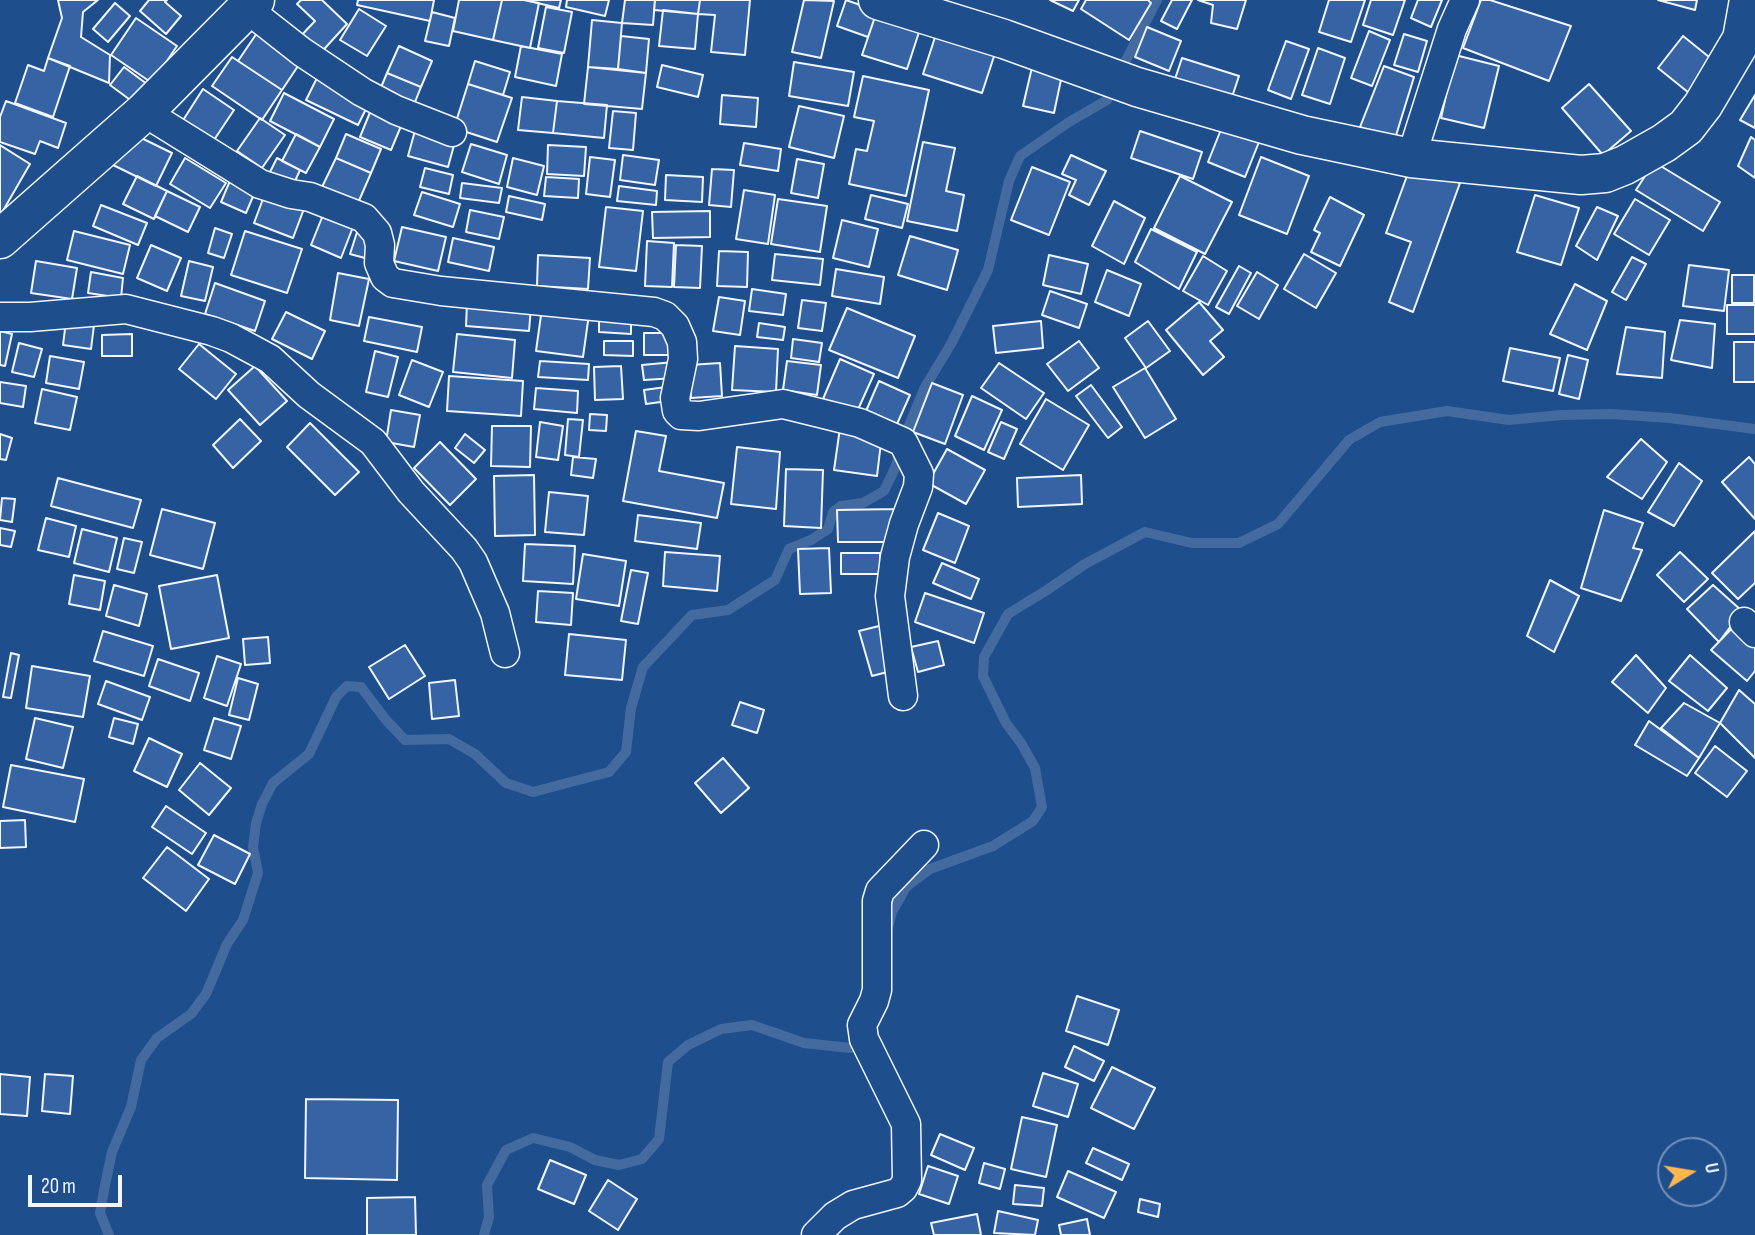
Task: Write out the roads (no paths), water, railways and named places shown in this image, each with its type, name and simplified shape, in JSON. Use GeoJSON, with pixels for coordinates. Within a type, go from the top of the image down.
{"type":"FeatureCollection","features":[{"type":"Feature","properties":{"kind":"street"},"geometry":{"type":"LineString","coordinates":[[878,0],[1004,39],[1137,87],[1302,135],[1411,158],[1569,174],[1605,173],[1641,156],[1686,127],[1749,42],[1749,0]]}},
{"type":"Feature","properties":{"kind":"street"},"geometry":{"type":"LineString","coordinates":[[1411,158],[1452,29],[1465,0]]}},
{"type":"Feature","properties":{"kind":"street"},"geometry":{"type":"LineString","coordinates":[[2,237],[144,112],[250,4],[302,52],[362,92],[396,110],[452,132]]}},
{"type":"Feature","properties":{"kind":"street"},"geometry":{"type":"LineString","coordinates":[[144,112],[260,184],[310,197],[364,218],[377,233],[380,245],[379,263],[384,276],[393,283],[441,291],[654,312],[665,316],[676,326],[682,342],[683,359],[675,398],[677,411],[681,415],[699,416],[783,404],[860,423],[903,442],[919,474],[918,487],[895,557],[890,596],[903,696]]}},
{"type":"Feature","properties":{"kind":"street"},"geometry":{"type":"LineString","coordinates":[[0,317],[127,309],[212,331],[232,338],[270,359],[309,395],[373,442],[411,492],[464,549],[473,562],[495,613],[505,653]]}},
{"type":"Feature","properties":{"kind":"street"},"geometry":{"type":"LineString","coordinates":[[816,1235],[835,1216],[853,1205],[897,1194],[904,1188],[906,1124],[864,1039],[862,1025],[877,990],[877,901],[880,891],[924,845]]}},
{"type":"Feature","properties":{"kind":"waterway"},"geometry":{"type":"LineString","coordinates":[[1119,74],[1157,0]]}},
{"type":"Feature","properties":{"kind":"waterway"},"geometry":{"type":"LineString","coordinates":[[109,1235],[100,1213],[105,1185],[112,1152],[131,1107],[141,1060],[157,1038],[191,1014],[206,994],[227,944],[243,920],[258,873],[253,847],[262,804],[273,783],[309,754],[336,697],[347,686],[361,687],[405,740],[449,739],[475,754],[506,783],[533,792],[609,772],[626,752],[631,708],[643,667],[692,615],[728,610],[775,580],[789,549],[828,529],[833,512],[841,506],[863,503],[884,491],[925,387],[951,344],[988,270],[1009,181],[1020,156],[1107,100],[1113,88]]}},
{"type":"Feature","properties":{"kind":"waterway"},"geometry":{"type":"LineString","coordinates":[[888,927],[892,912],[906,887],[930,869],[993,846],[1033,821],[1042,807],[1035,768],[1006,723],[983,676],[984,657],[1008,614],[1085,564],[1145,532],[1192,543],[1239,543],[1278,524],[1349,440],[1380,422],[1447,411],[1509,420],[1611,414],[1670,418],[1755,429]]}},
{"type":"Feature","properties":{"kind":"waterway"},"geometry":{"type":"LineString","coordinates":[[484,1235],[489,1217],[487,1185],[506,1150],[533,1138],[570,1147],[595,1160],[619,1165],[642,1159],[659,1139],[668,1062],[688,1045],[721,1029],[752,1025],[804,1043],[850,1048],[861,1042]]}}]}
